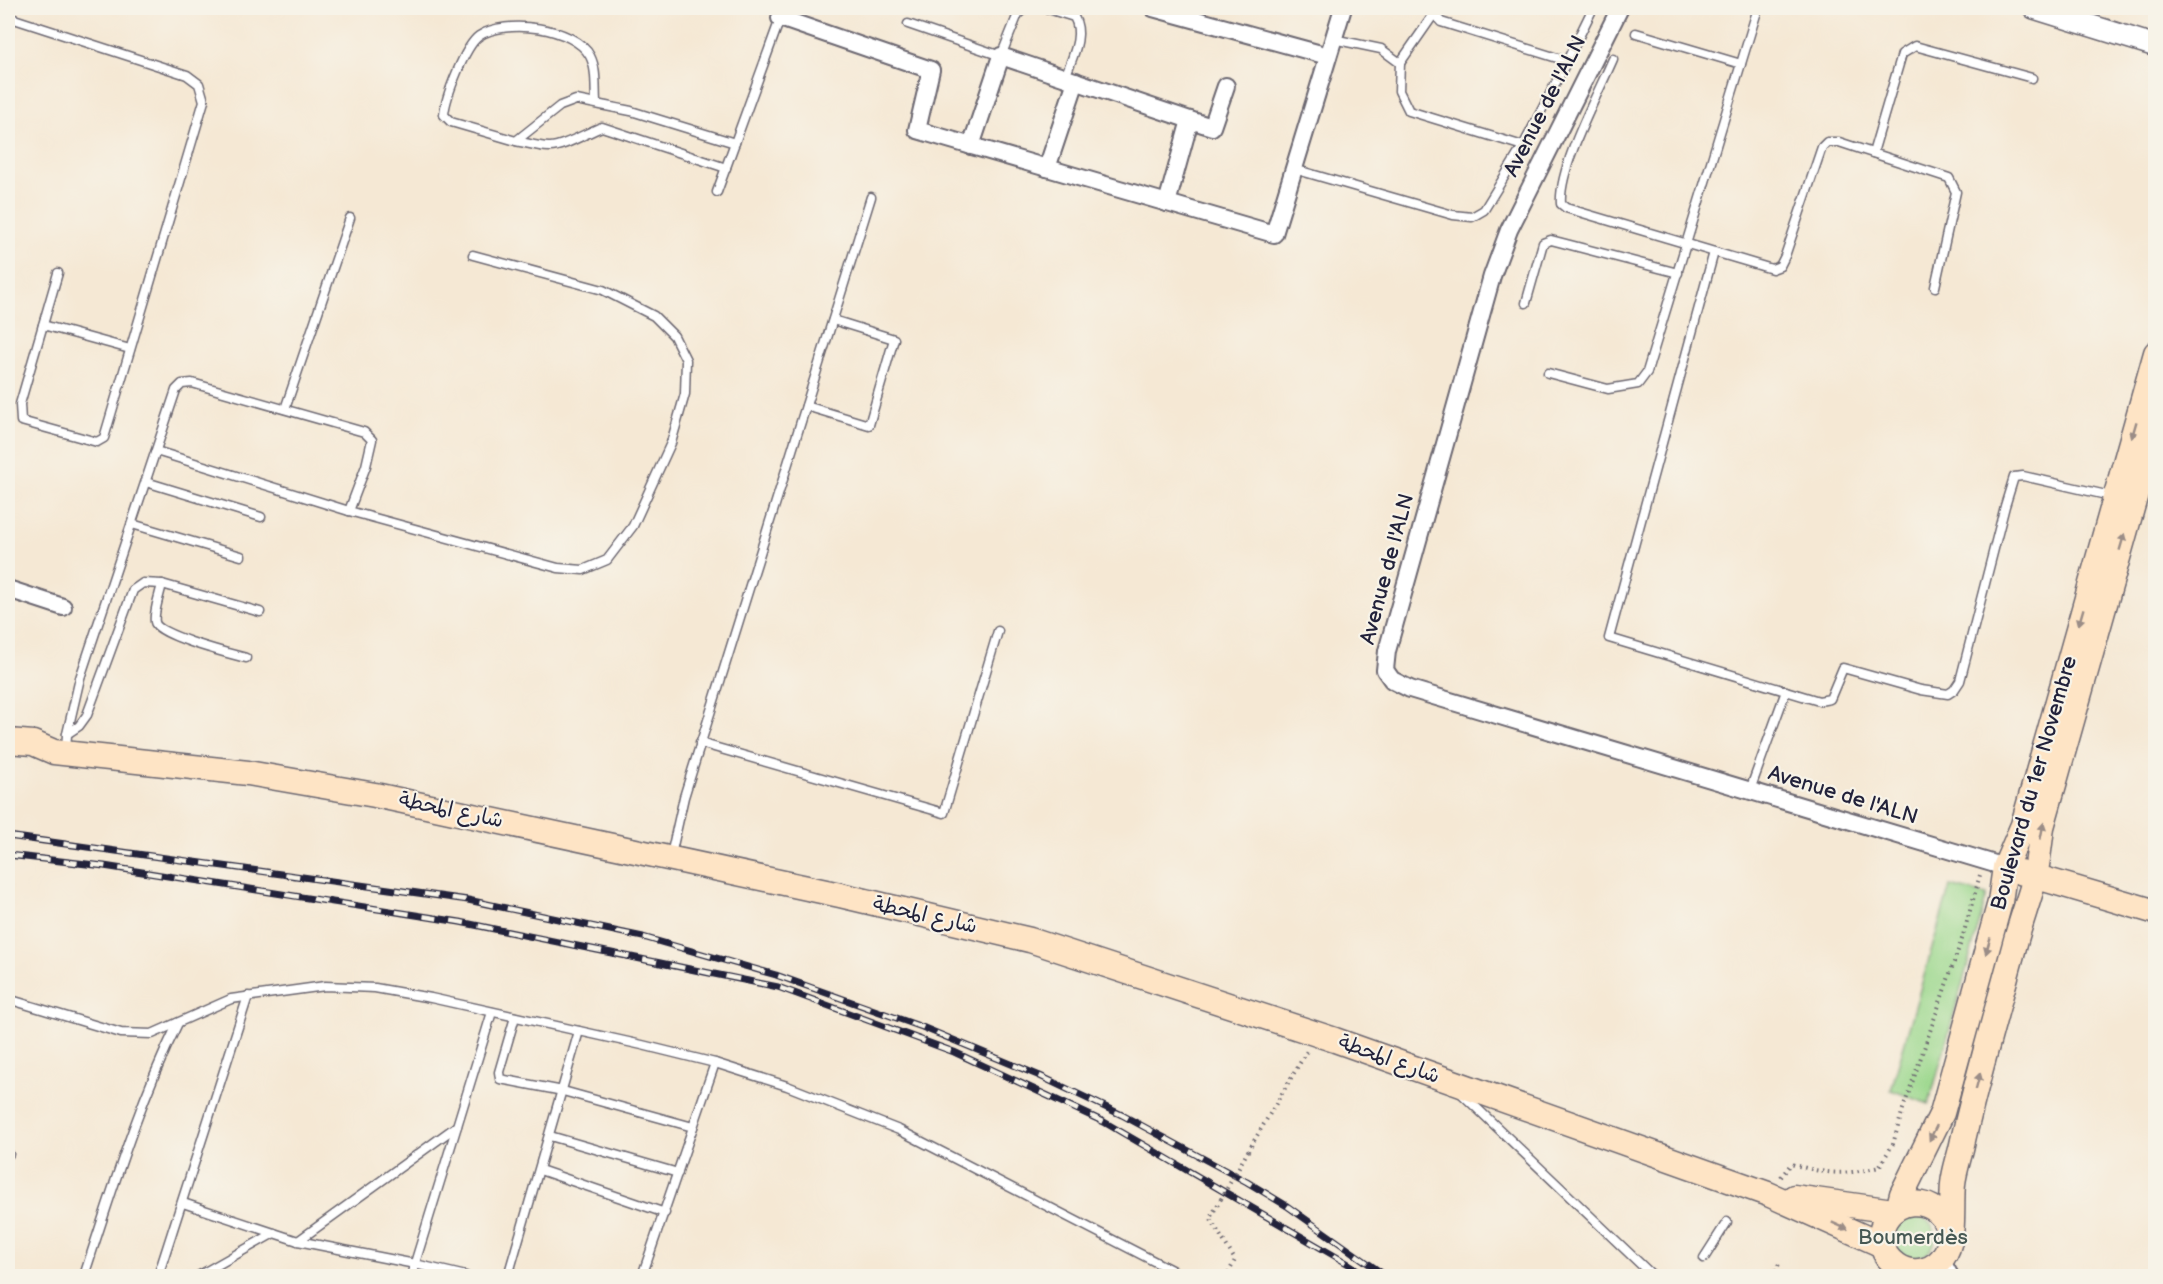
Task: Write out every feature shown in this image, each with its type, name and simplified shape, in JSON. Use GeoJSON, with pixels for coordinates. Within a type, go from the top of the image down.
{"type":"FeatureCollection","features":[{"type":"Feature","properties":{"kind":"main road","name":"Boulevard du 1er Novembre"},"geometry":{"type":"LineString","coordinates":[[1886,1259],[1881,1232],[1885,1220],[1896,1208],[1942,1113],[2000,902],[1995,864],[2023,825],[2156,353]]}},
{"type":"Feature","properties":{"kind":"main road","name":"Boulevard du 1er Novembre"},"geometry":{"type":"LineString","coordinates":[[1940,1264],[1961,1147],[2023,913],[2035,877],[2042,828],[2156,423]]}},
{"type":"Feature","properties":{"kind":"main road"},"geometry":{"type":"LineString","coordinates":[[8,741],[62,746]]}},
{"type":"Feature","properties":{"kind":"main road"},"geometry":{"type":"LineString","coordinates":[[8,754],[32,756],[62,746]]}},
{"type":"Feature","properties":{"kind":"main road","name":"شارع المحطة"},"geometry":{"type":"LineString","coordinates":[[62,746],[248,773],[375,795],[930,915],[1030,940],[1317,1034],[1768,1194]]}},
{"type":"Feature","properties":{"kind":"main road"},"geometry":{"type":"LineString","coordinates":[[1995,864],[2156,912]]}},
{"type":"Feature","properties":{"kind":"main road"},"geometry":{"type":"LineString","coordinates":[[1768,1194],[1896,1208],[1911,1203],[1924,1204],[1935,1209],[1944,1218],[1949,1229],[1940,1264],[1919,1271],[1907,1270],[1768,1194]]}},
{"type":"Feature","properties":{"kind":"street"},"geometry":{"type":"LineString","coordinates":[[1153,8],[1328,56]]}},
{"type":"Feature","properties":{"kind":"street"},"geometry":{"type":"LineString","coordinates":[[782,10],[931,70],[917,130],[1274,234],[1343,8]]}},
{"type":"Feature","properties":{"kind":"street","name":"Avenue de l'ALN"},"geometry":{"type":"LineString","coordinates":[[1620,8],[1514,219],[1492,276],[1387,651],[1385,670],[1392,680],[1410,688],[1995,864]]}},
{"type":"Feature","properties":{"kind":"street"},"geometry":{"type":"LineString","coordinates":[[2034,8],[2156,46]]}},
{"type":"Feature","properties":{"kind":"street"},"geometry":{"type":"LineString","coordinates":[[2117,32],[2156,36]]}},
{"type":"Feature","properties":{"kind":"street"},"geometry":{"type":"LineString","coordinates":[[971,146],[1001,56],[1212,127],[1226,86]]}},
{"type":"Feature","properties":{"kind":"street"},"geometry":{"type":"LineString","coordinates":[[1047,168],[1070,80]]}},
{"type":"Feature","properties":{"kind":"street"},"geometry":{"type":"LineString","coordinates":[[1167,203],[1190,120]]}},
{"type":"Feature","properties":{"kind":"street"},"geometry":{"type":"LineString","coordinates":[[8,589],[63,607]]}},
{"type":"Feature","properties":{"kind":"lane"},"geometry":{"type":"LineString","coordinates":[[908,24],[1001,56],[1018,14],[1025,8]]}},
{"type":"Feature","properties":{"kind":"lane"},"geometry":{"type":"LineString","coordinates":[[1045,8],[1074,18],[1078,25],[1078,38],[1070,80]]}},
{"type":"Feature","properties":{"kind":"lane"},"geometry":{"type":"LineString","coordinates":[[1294,169],[1453,215],[1472,217],[1484,210],[1523,146],[1593,8]]}},
{"type":"Feature","properties":{"kind":"lane"},"geometry":{"type":"LineString","coordinates":[[1548,374],[1608,389],[1638,384],[1647,372],[1758,8]]}},
{"type":"Feature","properties":{"kind":"lane"},"geometry":{"type":"LineString","coordinates":[[717,192],[782,10]]}},
{"type":"Feature","properties":{"kind":"lane"},"geometry":{"type":"LineString","coordinates":[[1523,146],[1409,111],[1399,91],[1400,63],[1434,11],[1441,22],[1567,61]]}},
{"type":"Feature","properties":{"kind":"lane"},"geometry":{"type":"LineString","coordinates":[[8,17],[187,75],[199,84],[204,101],[104,438],[97,442],[21,421],[20,404],[58,273]]}},
{"type":"Feature","properties":{"kind":"lane"},"geometry":{"type":"LineString","coordinates":[[596,102],[591,57],[582,46],[570,37],[542,29],[524,27],[494,30],[479,36],[468,50],[449,92],[444,115],[451,122],[516,141],[550,148],[562,146],[602,127],[726,168]]}},
{"type":"Feature","properties":{"kind":"lane"},"geometry":{"type":"LineString","coordinates":[[1636,33],[1741,64]]}},
{"type":"Feature","properties":{"kind":"lane"},"geometry":{"type":"LineString","coordinates":[[1333,39],[1380,49],[1400,63]]}},
{"type":"Feature","properties":{"kind":"lane"},"geometry":{"type":"LineString","coordinates":[[1873,153],[1902,54],[1915,46],[2032,78]]}},
{"type":"Feature","properties":{"kind":"lane"},"geometry":{"type":"LineString","coordinates":[[1613,59],[1570,158],[1560,192],[1561,204],[1566,208],[1772,269],[1780,266],[1822,147],[1827,142],[1839,142],[1949,178],[1956,192],[1935,287]]}},
{"type":"Feature","properties":{"kind":"lane"},"geometry":{"type":"LineString","coordinates":[[516,141],[560,106],[576,100],[596,102],[631,111],[735,143]]}},
{"type":"Feature","properties":{"kind":"lane"},"geometry":{"type":"LineString","coordinates":[[670,859],[684,797],[700,743],[871,197]]}},
{"type":"Feature","properties":{"kind":"lane"},"geometry":{"type":"LineString","coordinates":[[285,409],[350,218]]}},
{"type":"Feature","properties":{"kind":"lane"},"geometry":{"type":"LineString","coordinates":[[1526,303],[1543,243],[1551,240],[1678,273]]}},
{"type":"Feature","properties":{"kind":"lane"},"geometry":{"type":"LineString","coordinates":[[1714,252],[1609,638],[1819,701],[1830,699],[1843,668],[1921,690],[1948,694],[1960,681],[2014,477],[2023,476],[2115,498]]}},
{"type":"Feature","properties":{"kind":"lane"},"geometry":{"type":"LineString","coordinates":[[156,451],[349,511],[558,568],[584,570],[607,560],[633,526],[671,443],[685,394],[686,360],[674,336],[654,316],[603,290],[473,255]]}},
{"type":"Feature","properties":{"kind":"lane"},"geometry":{"type":"LineString","coordinates":[[806,406],[868,425],[894,339],[833,320]]}},
{"type":"Feature","properties":{"kind":"lane"},"geometry":{"type":"LineString","coordinates":[[43,325],[130,349]]}},
{"type":"Feature","properties":{"kind":"lane"},"geometry":{"type":"LineString","coordinates":[[62,746],[80,678],[176,390],[182,384],[192,382],[364,432],[372,440],[366,466],[349,511]]}},
{"type":"Feature","properties":{"kind":"lane"},"geometry":{"type":"LineString","coordinates":[[146,482],[261,517]]}},
{"type":"Feature","properties":{"kind":"lane"},"geometry":{"type":"LineString","coordinates":[[132,524],[241,556]]}},
{"type":"Feature","properties":{"kind":"lane"},"geometry":{"type":"LineString","coordinates":[[62,746],[87,715],[133,590],[143,583],[162,584],[260,612]]}},
{"type":"Feature","properties":{"kind":"lane"},"geometry":{"type":"LineString","coordinates":[[162,584],[154,622],[158,628],[171,635],[246,658]]}},
{"type":"Feature","properties":{"kind":"lane"},"geometry":{"type":"LineString","coordinates":[[700,743],[944,813],[998,631]]}},
{"type":"Feature","properties":{"kind":"lane"},"geometry":{"type":"LineString","coordinates":[[1750,790],[1785,691]]}},
{"type":"Feature","properties":{"kind":"lane"},"geometry":{"type":"LineString","coordinates":[[8,999],[121,1032],[152,1034],[231,999],[325,986],[375,988],[431,998],[715,1063],[787,1086],[899,1130],[1183,1276]]}},
{"type":"Feature","properties":{"kind":"lane"},"geometry":{"type":"LineString","coordinates":[[158,1276],[248,996]]}},
{"type":"Feature","properties":{"kind":"lane"},"geometry":{"type":"LineString","coordinates":[[411,1276],[492,1012]]}},
{"type":"Feature","properties":{"kind":"lane"},"geometry":{"type":"LineString","coordinates":[[515,1017],[499,1072],[500,1079],[563,1091],[693,1127]]}},
{"type":"Feature","properties":{"kind":"lane"},"geometry":{"type":"LineString","coordinates":[[84,1276],[141,1107],[178,1022]]}},
{"type":"Feature","properties":{"kind":"lane"},"geometry":{"type":"LineString","coordinates":[[508,1276],[579,1031]]}},
{"type":"Feature","properties":{"kind":"lane"},"geometry":{"type":"LineString","coordinates":[[642,1276],[715,1063]]}},
{"type":"Feature","properties":{"kind":"lane"},"geometry":{"type":"LineString","coordinates":[[1446,1080],[1653,1276]]}},
{"type":"Feature","properties":{"kind":"lane"},"geometry":{"type":"LineString","coordinates":[[298,1241],[457,1126]]}},
{"type":"Feature","properties":{"kind":"lane"},"geometry":{"type":"LineString","coordinates":[[550,1136],[678,1173]]}},
{"type":"Feature","properties":{"kind":"lane"},"geometry":{"type":"LineString","coordinates":[[540,1170],[665,1213]]}},
{"type":"Feature","properties":{"kind":"lane"},"geometry":{"type":"LineString","coordinates":[[183,1203],[298,1241],[466,1276]]}},
{"type":"Feature","properties":{"kind":"lane"},"geometry":{"type":"LineString","coordinates":[[1704,1258],[1727,1222]]}},
{"type":"Feature","properties":{"kind":"lane"},"geometry":{"type":"LineString","coordinates":[[198,1276],[274,1233]]}},
{"type":"Feature","properties":{"kind":"path"},"geometry":{"type":"LineString","coordinates":[[1768,1194],[1791,1164],[1825,1173],[1855,1173],[1879,1167],[1893,1144],[1962,939],[1995,864]]}},
{"type":"Feature","properties":{"kind":"path"},"geometry":{"type":"LineString","coordinates":[[1305,1060],[1317,1034]]}},
{"type":"Feature","properties":{"kind":"path"},"geometry":{"type":"LineString","coordinates":[[1227,1276],[1235,1260],[1210,1218],[1317,1034]]}},
{"type":"Feature","properties":{"kind":"path"},"geometry":{"type":"LineString","coordinates":[[1772,1276],[1779,1264]]}},
{"type":"Feature","properties":{"kind":"green space"},"geometry":{"type":"Polygon","coordinates":[[[1950,886],[1987,895],[1929,1104],[1891,1090],[1950,886]]]}},
{"type":"Feature","properties":{"kind":"green space","name":"Boumerdès"},"geometry":{"type":"Polygon","coordinates":[[[1914,1216],[1922,1217],[1929,1222],[1934,1229],[1934,1245],[1929,1252],[1922,1257],[1914,1258],[1906,1257],[1899,1252],[1894,1245],[1893,1237],[1894,1229],[1899,1222],[1906,1217],[1914,1216]]]}},
{"type":"Feature","properties":{"kind":"railway"},"geometry":{"type":"LineString","coordinates":[[8,836],[468,900],[643,937],[776,975],[922,1027],[1040,1076],[1122,1115],[1287,1206],[1386,1276]]}},
{"type":"Feature","properties":{"kind":"railway"},"geometry":{"type":"LineString","coordinates":[[8,855],[104,866],[460,922],[778,987],[954,1052],[1104,1122],[1366,1276]]}}]}
